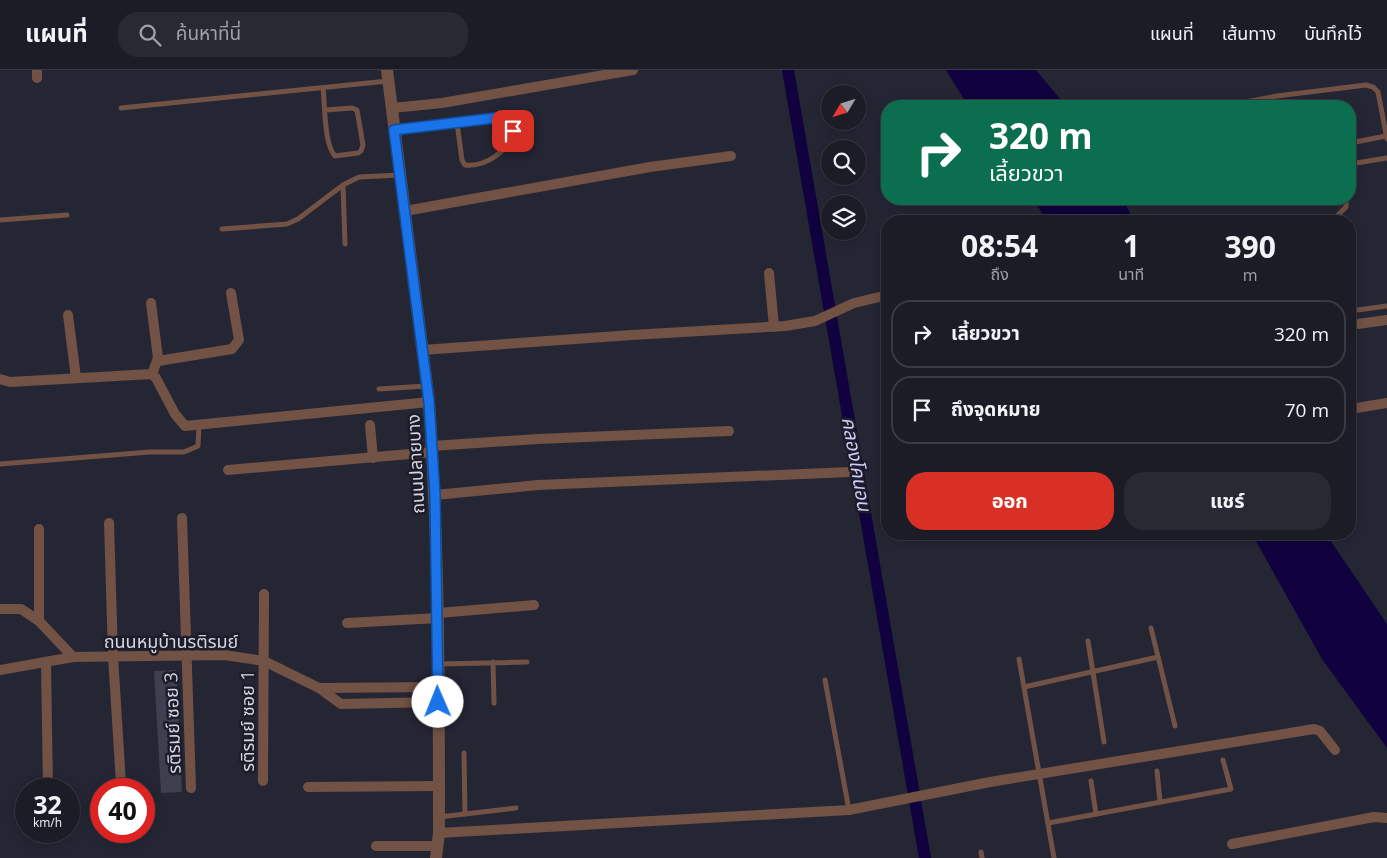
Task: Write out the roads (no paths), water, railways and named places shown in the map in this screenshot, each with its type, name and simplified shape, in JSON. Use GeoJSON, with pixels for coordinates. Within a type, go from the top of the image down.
{"type":"FeatureCollection","features":[{"type":"Feature","properties":{"kind":"street"},"geometry":{"type":"LineString","coordinates":[[392,108],[442,103],[633,70]]}},
{"type":"Feature","properties":{"kind":"street","name":"ถนนปลายบาง"},"geometry":{"type":"LineString","coordinates":[[388,75],[429,402],[435,495],[439,786],[437,846]]}},
{"type":"Feature","properties":{"kind":"street"},"geometry":{"type":"LineString","coordinates":[[405,211],[650,167],[731,156]]}},
{"type":"Feature","properties":{"kind":"street"},"geometry":{"type":"LineString","coordinates":[[769,273],[774,327]]}},
{"type":"Feature","properties":{"kind":"street"},"geometry":{"type":"LineString","coordinates":[[158,361],[232,349],[239,340],[231,293]]}},
{"type":"Feature","properties":{"kind":"street"},"geometry":{"type":"LineString","coordinates":[[422,350],[774,327],[799,324],[825,317],[841,308],[881,297]]}},
{"type":"Feature","properties":{"kind":"street"},"geometry":{"type":"LineString","coordinates":[[151,303],[158,361],[152,374]]}},
{"type":"Feature","properties":{"kind":"street"},"geometry":{"type":"LineString","coordinates":[[68,315],[76,378]]}},
{"type":"Feature","properties":{"kind":"street"},"geometry":{"type":"LineString","coordinates":[[1356,324],[1387,320]]}},
{"type":"Feature","properties":{"kind":"street"},"geometry":{"type":"LineString","coordinates":[[0,379],[10,382],[152,374],[185,426],[429,402]]}},
{"type":"Feature","properties":{"kind":"street"},"geometry":{"type":"LineString","coordinates":[[1356,408],[1387,403]]}},
{"type":"Feature","properties":{"kind":"street"},"geometry":{"type":"LineString","coordinates":[[370,425],[373,458]]}},
{"type":"Feature","properties":{"kind":"street"},"geometry":{"type":"LineString","coordinates":[[228,470],[373,458],[432,449],[538,439],[729,431]]}},
{"type":"Feature","properties":{"kind":"street"},"geometry":{"type":"LineString","coordinates":[[435,495],[538,486],[850,472]]}},
{"type":"Feature","properties":{"kind":"street","name":"รติรมย์ ซอย 3"},"geometry":{"type":"LineString","coordinates":[[182,518],[191,788]]}},
{"type":"Feature","properties":{"kind":"street"},"geometry":{"type":"LineString","coordinates":[[110,522],[113,656],[121,778]]}},
{"type":"Feature","properties":{"kind":"street"},"geometry":{"type":"LineString","coordinates":[[39,529],[39,621]]}},
{"type":"Feature","properties":{"kind":"street","name":"รติรมย์ ซอย 1"},"geometry":{"type":"LineString","coordinates":[[263,781],[264,594]]}},
{"type":"Feature","properties":{"kind":"street"},"geometry":{"type":"LineString","coordinates":[[347,623],[438,616],[534,605]]}},
{"type":"Feature","properties":{"kind":"street"},"geometry":{"type":"LineString","coordinates":[[0,609],[21,609],[39,621],[73,657]]}},
{"type":"Feature","properties":{"kind":"street","name":"ถนนหมูบ้านรติรมย์"},"geometry":{"type":"LineString","coordinates":[[0,670],[73,657],[224,655],[264,661],[319,688],[341,704],[438,702]]}},
{"type":"Feature","properties":{"kind":"street"},"geometry":{"type":"LineString","coordinates":[[46,663],[48,778]]}},
{"type":"Feature","properties":{"kind":"street"},"geometry":{"type":"LineString","coordinates":[[319,688],[438,687]]}},
{"type":"Feature","properties":{"kind":"street"},"geometry":{"type":"LineString","coordinates":[[376,846],[437,846],[849,810],[1040,774],[1314,728],[1320,731],[1335,750]]}},
{"type":"Feature","properties":{"kind":"street"},"geometry":{"type":"LineString","coordinates":[[308,788],[439,786]]}},
{"type":"Feature","properties":{"kind":"street"},"geometry":{"type":"LineString","coordinates":[[1232,844],[1374,817],[1387,818]]}},
{"type":"Feature","properties":{"kind":"lane"},"geometry":{"type":"LineString","coordinates":[[121,108],[323,88],[388,75]]}},
{"type":"Feature","properties":{"kind":"lane"},"geometry":{"type":"LineString","coordinates":[[1256,100],[1366,85],[1373,87],[1378,92],[1387,138],[1356,142]]}},
{"type":"Feature","properties":{"kind":"lane"},"geometry":{"type":"LineString","coordinates":[[323,88],[329,147],[333,154],[335,156],[342,156],[361,150],[357,110],[352,108],[326,110]]}},
{"type":"Feature","properties":{"kind":"lane"},"geometry":{"type":"LineString","coordinates":[[394,130],[495,118],[507,122],[513,131],[511,140],[502,153],[471,166],[465,165],[462,160],[457,123]]}},
{"type":"Feature","properties":{"kind":"lane"},"geometry":{"type":"LineString","coordinates":[[1356,163],[1387,158]]}},
{"type":"Feature","properties":{"kind":"lane"},"geometry":{"type":"LineString","coordinates":[[222,229],[287,224],[298,219],[343,185],[359,177],[400,175]]}},
{"type":"Feature","properties":{"kind":"lane"},"geometry":{"type":"LineString","coordinates":[[343,185],[345,244]]}},
{"type":"Feature","properties":{"kind":"lane"},"geometry":{"type":"LineString","coordinates":[[1338,215],[1346,205]]}},
{"type":"Feature","properties":{"kind":"lane"},"geometry":{"type":"LineString","coordinates":[[0,220],[67,214]]}},
{"type":"Feature","properties":{"kind":"lane"},"geometry":{"type":"LineString","coordinates":[[1356,310],[1387,306]]}},
{"type":"Feature","properties":{"kind":"lane"},"geometry":{"type":"LineString","coordinates":[[379,389],[427,386]]}},
{"type":"Feature","properties":{"kind":"lane"},"geometry":{"type":"LineString","coordinates":[[0,464],[150,452],[184,452],[198,446],[199,426]]}},
{"type":"Feature","properties":{"kind":"lane"},"geometry":{"type":"LineString","coordinates":[[1151,628],[1175,726]]}},
{"type":"Feature","properties":{"kind":"lane"},"geometry":{"type":"LineString","coordinates":[[1088,640],[1104,742]]}},
{"type":"Feature","properties":{"kind":"lane"},"geometry":{"type":"LineString","coordinates":[[1024,687],[1158,658]]}},
{"type":"Feature","properties":{"kind":"lane"},"geometry":{"type":"LineString","coordinates":[[1018,659],[1054,858]]}},
{"type":"Feature","properties":{"kind":"lane"},"geometry":{"type":"LineString","coordinates":[[492,662],[494,703]]}},
{"type":"Feature","properties":{"kind":"lane"},"geometry":{"type":"LineString","coordinates":[[437,664],[527,662]]}},
{"type":"Feature","properties":{"kind":"lane"},"geometry":{"type":"LineString","coordinates":[[825,680],[849,810]]}},
{"type":"Feature","properties":{"kind":"lane"},"geometry":{"type":"LineString","coordinates":[[464,753],[465,814]]}},
{"type":"Feature","properties":{"kind":"lane"},"geometry":{"type":"LineString","coordinates":[[1048,822],[1231,789],[1223,760]]}},
{"type":"Feature","properties":{"kind":"lane"},"geometry":{"type":"LineString","coordinates":[[1157,771],[1160,802]]}},
{"type":"Feature","properties":{"kind":"lane"},"geometry":{"type":"LineString","coordinates":[[1091,781],[1096,814]]}},
{"type":"Feature","properties":{"kind":"lane"},"geometry":{"type":"LineString","coordinates":[[439,817],[516,808]]}},
{"type":"Feature","properties":{"kind":"waterway","name":"คลองโคนอน"},"geometry":{"type":"LineString","coordinates":[[788,70],[925,858]]}}]}
